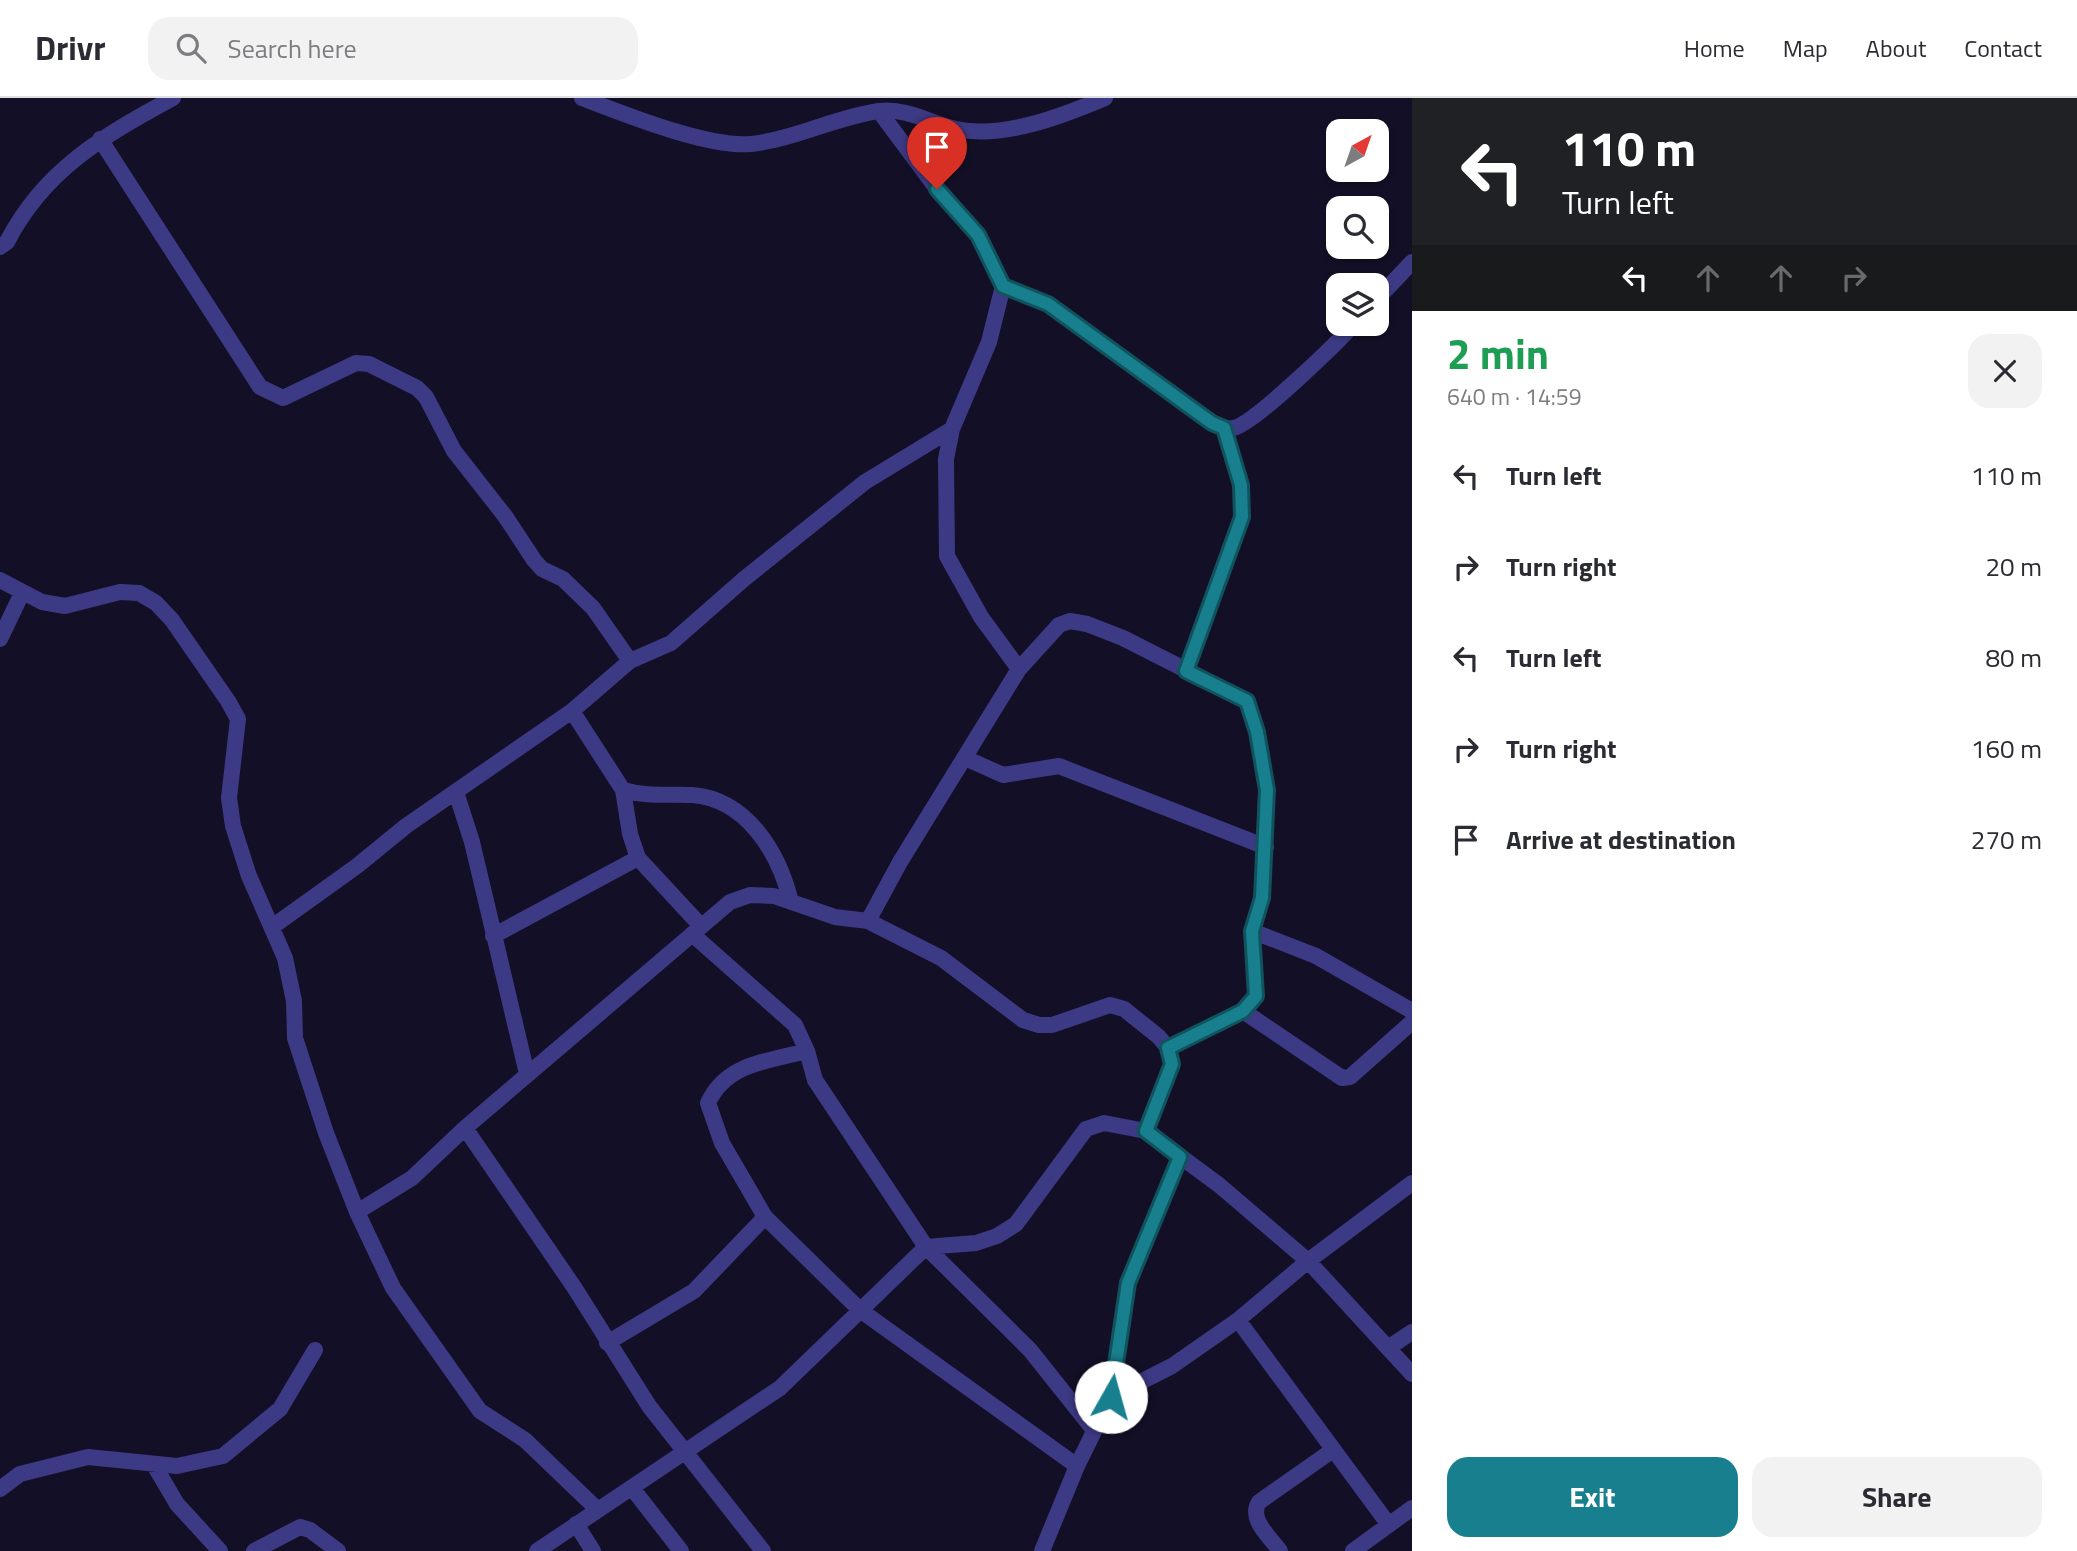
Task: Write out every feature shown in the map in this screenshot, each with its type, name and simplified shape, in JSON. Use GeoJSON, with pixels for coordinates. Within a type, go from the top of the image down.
{"type":"FeatureCollection","features":[{"type":"Feature","properties":{"kind":"street"},"geometry":{"type":"LineString","coordinates":[[0,247],[6,242],[35,195],[100,139],[173,98]]}},
{"type":"Feature","properties":{"kind":"street"},"geometry":{"type":"LineString","coordinates":[[582,98],[713,140],[749,144],[879,111],[904,111],[956,128],[984,132],[1020,126],[1105,98]]}},
{"type":"Feature","properties":{"kind":"street"},"geometry":{"type":"LineString","coordinates":[[879,111],[937,189],[978,235],[1003,286],[989,342],[953,429],[946,459],[947,556],[981,617],[1019,669]]}},
{"type":"Feature","properties":{"kind":"street"},"geometry":{"type":"LineString","coordinates":[[100,139],[260,387],[283,398],[356,363],[369,364],[417,388],[426,397],[454,451],[505,516],[534,561],[541,569],[563,579],[593,608],[630,661]]}},
{"type":"Feature","properties":{"kind":"street"},"geometry":{"type":"LineString","coordinates":[[1389,286],[1412,261]]}},
{"type":"Feature","properties":{"kind":"street"},"geometry":{"type":"LineString","coordinates":[[1003,286],[1048,304],[1212,423],[1224,428],[1236,428],[1265,407],[1341,336]]}},
{"type":"Feature","properties":{"kind":"street"},"geometry":{"type":"LineString","coordinates":[[1186,671],[1242,517],[1241,485],[1224,428]]}},
{"type":"Feature","properties":{"kind":"street"},"geometry":{"type":"LineString","coordinates":[[272,927],[357,866],[406,825],[572,711],[630,661],[671,643],[744,579],[866,482],[953,429]]}},
{"type":"Feature","properties":{"kind":"street"},"geometry":{"type":"LineString","coordinates":[[0,580],[42,602],[65,606],[120,592],[139,593],[156,603],[172,620],[238,719],[229,798],[232,816],[249,876],[285,958],[294,1001],[295,1038],[326,1133],[357,1212],[393,1288],[480,1411],[524,1440],[598,1510]]}},
{"type":"Feature","properties":{"kind":"street"},"geometry":{"type":"LineString","coordinates":[[0,639],[22,593]]}},
{"type":"Feature","properties":{"kind":"street"},"geometry":{"type":"LineString","coordinates":[[868,921],[900,862],[1019,669],[1059,625],[1070,621],[1087,624],[1123,639],[1247,701],[1257,732],[1267,790],[1262,898],[1252,931],[1256,996],[1243,1011],[1168,1048]]}},
{"type":"Feature","properties":{"kind":"street"},"geometry":{"type":"LineString","coordinates":[[572,711],[623,790],[630,834],[638,858],[697,930],[795,1025],[807,1051],[815,1080],[926,1247],[1030,1350],[1093,1429]]}},
{"type":"Feature","properties":{"kind":"street"},"geometry":{"type":"LineString","coordinates":[[965,758],[1003,775],[1059,766],[1266,848]]}},
{"type":"Feature","properties":{"kind":"street"},"geometry":{"type":"LineString","coordinates":[[623,790],[645,796],[693,795],[730,804],[754,826],[785,875],[791,902]]}},
{"type":"Feature","properties":{"kind":"street"},"geometry":{"type":"LineString","coordinates":[[456,792],[472,842],[527,1074]]}},
{"type":"Feature","properties":{"kind":"street"},"geometry":{"type":"LineString","coordinates":[[493,936],[638,858]]}},
{"type":"Feature","properties":{"kind":"street"},"geometry":{"type":"LineString","coordinates":[[357,1212],[412,1178],[527,1074],[730,902],[750,895],[775,896],[835,917],[868,921],[941,958],[1023,1020],[1052,1025],[1110,1005],[1124,1009],[1168,1048],[1172,1064],[1146,1131]]}},
{"type":"Feature","properties":{"kind":"street"},"geometry":{"type":"LineString","coordinates":[[1252,931],[1316,956],[1412,1011]]}},
{"type":"Feature","properties":{"kind":"street"},"geometry":{"type":"LineString","coordinates":[[1243,1011],[1342,1078],[1350,1077],[1412,1022]]}},
{"type":"Feature","properties":{"kind":"street"},"geometry":{"type":"LineString","coordinates":[[807,1051],[735,1071],[714,1090],[708,1103],[722,1143],[765,1217],[860,1310],[1077,1466]]}},
{"type":"Feature","properties":{"kind":"street"},"geometry":{"type":"LineString","coordinates":[[537,1551],[780,1388],[926,1247],[976,1243],[997,1236],[1016,1224],[1086,1129],[1095,1124],[1146,1131],[1219,1185],[1308,1261],[1412,1374]]}},
{"type":"Feature","properties":{"kind":"street"},"geometry":{"type":"LineString","coordinates":[[465,1128],[561,1268],[607,1343],[685,1453],[763,1551]]}},
{"type":"Feature","properties":{"kind":"street"},"geometry":{"type":"LineString","coordinates":[[1042,1551],[1093,1429],[1111,1397],[1128,1283],[1180,1157]]}},
{"type":"Feature","properties":{"kind":"street"},"geometry":{"type":"LineString","coordinates":[[1111,1397],[1172,1366],[1238,1320],[1308,1261],[1412,1184]]}},
{"type":"Feature","properties":{"kind":"street"},"geometry":{"type":"LineString","coordinates":[[607,1343],[694,1291],[765,1217]]}},
{"type":"Feature","properties":{"kind":"street"},"geometry":{"type":"LineString","coordinates":[[1238,1320],[1389,1525]]}},
{"type":"Feature","properties":{"kind":"street"},"geometry":{"type":"LineString","coordinates":[[1388,1348],[1412,1332]]}},
{"type":"Feature","properties":{"kind":"street"},"geometry":{"type":"LineString","coordinates":[[0,1489],[20,1474],[88,1458],[177,1466],[223,1456],[280,1409],[315,1350]]}},
{"type":"Feature","properties":{"kind":"street"},"geometry":{"type":"LineString","coordinates":[[1280,1551],[1255,1518],[1254,1509],[1259,1502],[1333,1450]]}},
{"type":"Feature","properties":{"kind":"street"},"geometry":{"type":"LineString","coordinates":[[154,1465],[177,1504],[220,1551]]}},
{"type":"Feature","properties":{"kind":"street"},"geometry":{"type":"LineString","coordinates":[[632,1488],[681,1551]]}},
{"type":"Feature","properties":{"kind":"street"},"geometry":{"type":"LineString","coordinates":[[1353,1551],[1412,1508]]}},
{"type":"Feature","properties":{"kind":"street"},"geometry":{"type":"LineString","coordinates":[[576,1524],[593,1551]]}},
{"type":"Feature","properties":{"kind":"street"},"geometry":{"type":"LineString","coordinates":[[254,1551],[300,1527],[310,1530],[338,1551]]}},
{"type":"Feature","properties":{"kind":"route"},"geometry":{"type":"LineString","coordinates":[[937,189],[978,235],[1003,286],[1048,304],[1212,423],[1224,428],[1241,485],[1242,517],[1186,671],[1238,694],[1247,701],[1257,732],[1267,790],[1262,898],[1252,931],[1256,996],[1252,1005],[1243,1011],[1168,1048],[1172,1064],[1146,1131],[1180,1157],[1128,1283],[1111,1397]]}}]}
